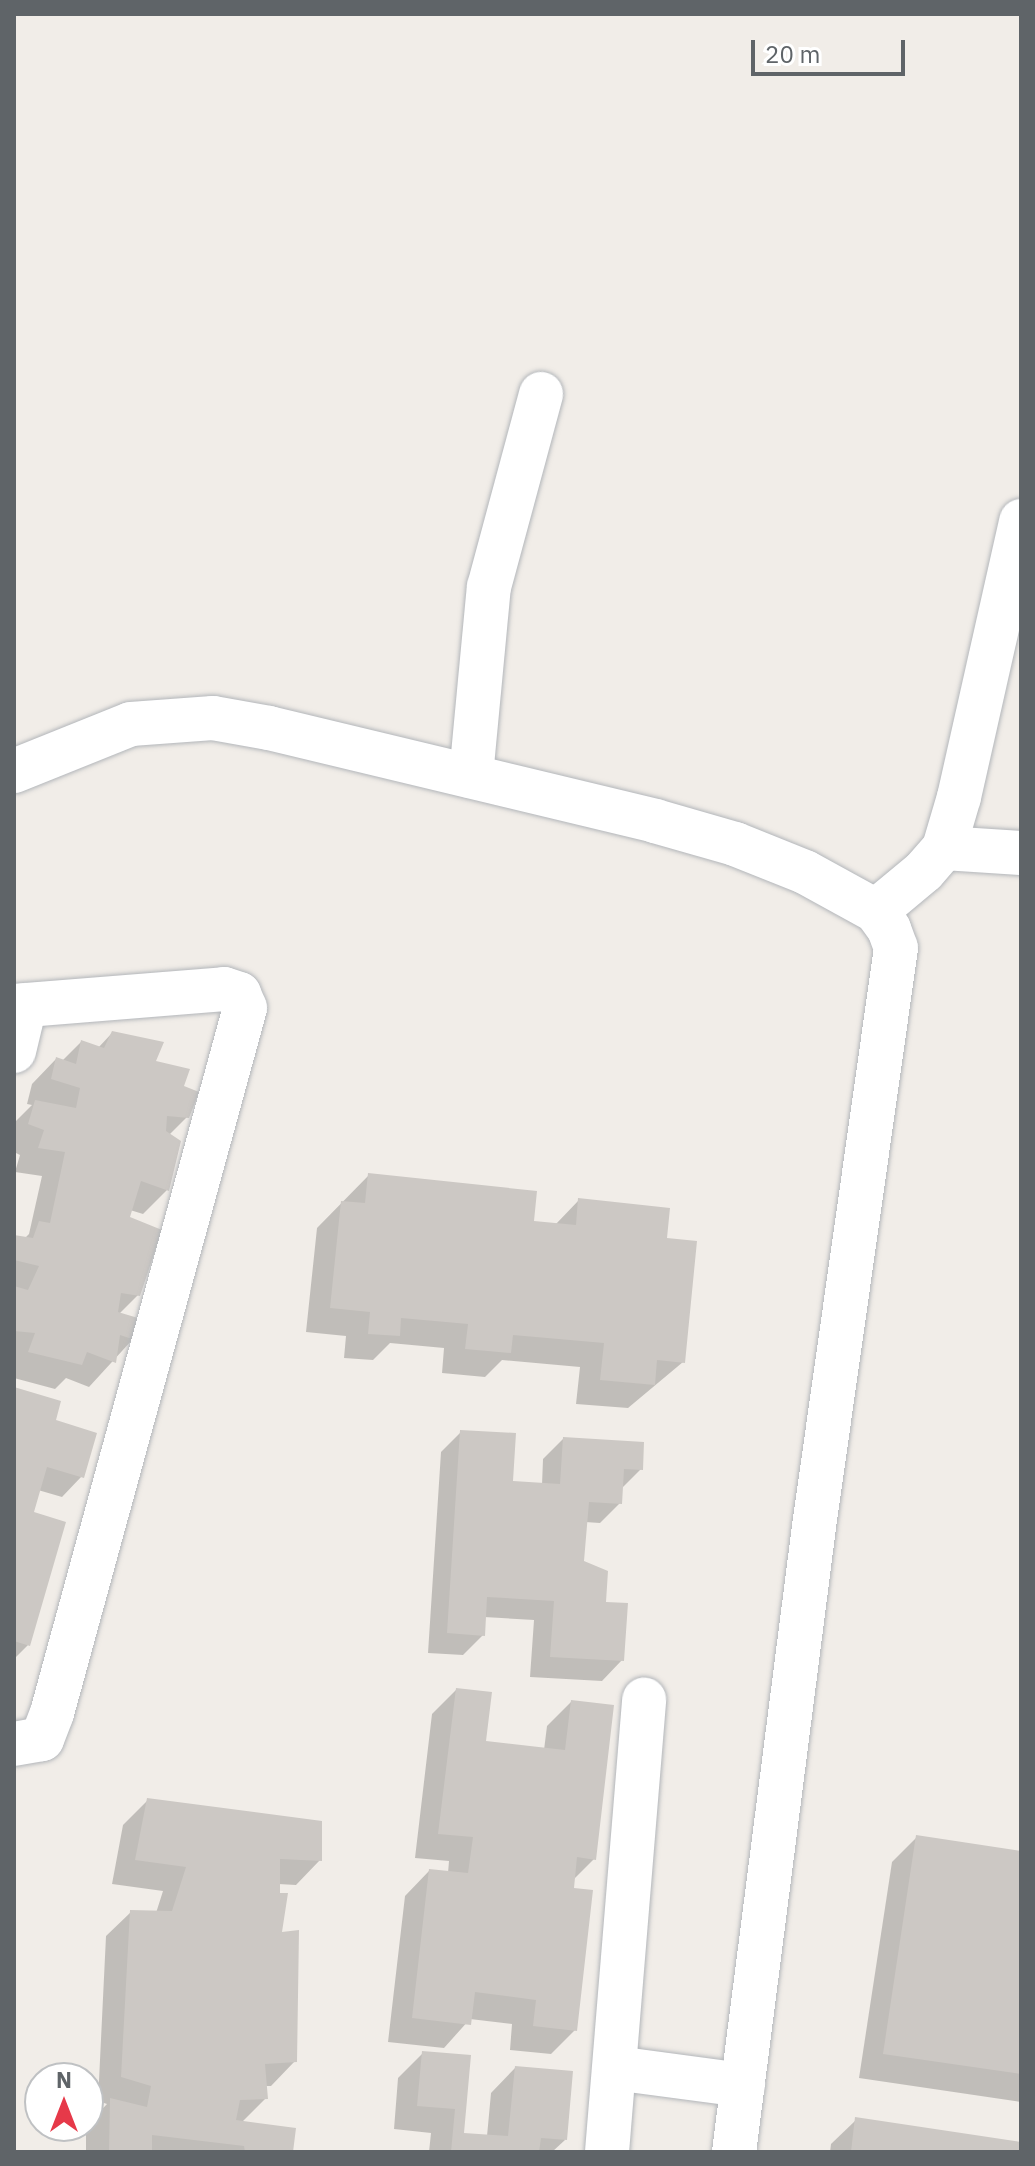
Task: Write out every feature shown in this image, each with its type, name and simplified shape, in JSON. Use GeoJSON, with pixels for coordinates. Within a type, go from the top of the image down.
{"type":"FeatureCollection","features":[{"type":"Feature","properties":{"kind":"street"},"geometry":{"type":"LineString","coordinates":[[471,776],[489,587],[541,394]]}},
{"type":"Feature","properties":{"kind":"street"},"geometry":{"type":"LineString","coordinates":[[876,911],[924,871],[944,848],[959,797],[1021,521]]}},
{"type":"Feature","properties":{"kind":"street"},"geometry":{"type":"LineString","coordinates":[[14,771],[131,724],[213,718],[269,728],[735,844],[805,872],[876,911],[889,929],[896,948],[815,1519],[734,2152]]}},
{"type":"Feature","properties":{"kind":"street"},"geometry":{"type":"LineString","coordinates":[[944,848],[1021,853]]}},
{"type":"Feature","properties":{"kind":"street"},"geometry":{"type":"LineString","coordinates":[[14,1051],[19,1006],[224,989],[239,994],[245,1008],[52,1713],[42,1739],[14,1744]]}},
{"type":"Feature","properties":{"kind":"street"},"geometry":{"type":"LineString","coordinates":[[607,2152],[644,1700]]}},
{"type":"Feature","properties":{"kind":"street"},"geometry":{"type":"LineString","coordinates":[[615,2068],[743,2085]]}},
{"type":"Feature","properties":{"kind":"building"},"geometry":{"type":"Polygon","coordinates":[[[112,1031],[164,1042],[156,1061],[190,1069],[184,1086],[199,1092],[189,1118],[167,1116],[166,1131],[181,1141],[169,1191],[141,1181],[130,1217],[162,1230],[140,1296],[121,1293],[118,1312],[138,1318],[135,1340],[120,1335],[116,1363],[87,1352],[82,1365],[28,1352],[35,1333],[14,1331],[14,1286],[28,1290],[39,1266],[14,1260],[14,1235],[33,1238],[39,1221],[50,1223],[65,1152],[38,1148],[44,1130],[28,1124],[35,1100],[76,1108],[80,1088],[51,1079],[56,1057],[76,1064],[81,1040],[104,1048],[112,1031]]]}},
{"type":"Feature","properties":{"kind":"building"},"geometry":{"type":"Polygon","coordinates":[[[368,1173],[537,1191],[534,1221],[576,1225],[578,1198],[670,1208],[667,1238],[697,1241],[685,1363],[657,1360],[655,1385],[600,1380],[604,1343],[513,1335],[511,1353],[465,1349],[468,1324],[401,1318],[400,1336],[368,1334],[370,1312],[330,1308],[341,1201],[365,1203],[368,1173]]]}},
{"type":"Feature","properties":{"kind":"building"},"geometry":{"type":"Polygon","coordinates":[[[14,1387],[61,1401],[56,1420],[97,1433],[84,1478],[47,1467],[34,1512],[66,1522],[30,1646],[14,1641],[14,1387]]]}},
{"type":"Feature","properties":{"kind":"building"},"geometry":{"type":"Polygon","coordinates":[[[460,1430],[516,1433],[513,1481],[560,1484],[563,1437],[644,1442],[643,1470],[624,1469],[622,1504],[589,1502],[584,1561],[608,1571],[606,1602],[628,1603],[624,1661],[550,1657],[554,1601],[487,1597],[485,1636],[447,1633],[460,1430]]]}},
{"type":"Feature","properties":{"kind":"building"},"geometry":{"type":"Polygon","coordinates":[[[456,1688],[492,1692],[486,1741],[565,1750],[571,1700],[614,1705],[596,1860],[577,1857],[574,1888],[593,1890],[577,2031],[533,2026],[536,2000],[475,1992],[471,2025],[412,2018],[429,1869],[468,1873],[473,1837],[438,1834],[456,1688]]]}},
{"type":"Feature","properties":{"kind":"building"},"geometry":{"type":"Polygon","coordinates":[[[147,1798],[322,1821],[322,1861],[280,1859],[280,1893],[288,1893],[282,1932],[299,1930],[297,2062],[265,2064],[268,2099],[240,2100],[236,2120],[296,2128],[293,2152],[245,2152],[244,2146],[152,2135],[152,2152],[109,2152],[110,2098],[147,2107],[151,2086],[121,2077],[130,1910],[172,1911],[186,1867],[135,1860],[147,1798]]]}},
{"type":"Feature","properties":{"kind":"building"},"geometry":{"type":"Polygon","coordinates":[[[916,1835],[1021,1851],[1021,2074],[883,2054],[916,1835]]]}},
{"type":"Feature","properties":{"kind":"building"},"geometry":{"type":"Polygon","coordinates":[[[422,2051],[471,2055],[464,2133],[508,2136],[515,2066],[573,2071],[567,2140],[541,2138],[539,2152],[451,2152],[455,2109],[417,2106],[422,2051]]]}},
{"type":"Feature","properties":{"kind":"building"},"geometry":{"type":"Polygon","coordinates":[[[855,2117],[1021,2142],[1021,2152],[851,2152],[855,2117]]]}}]}
